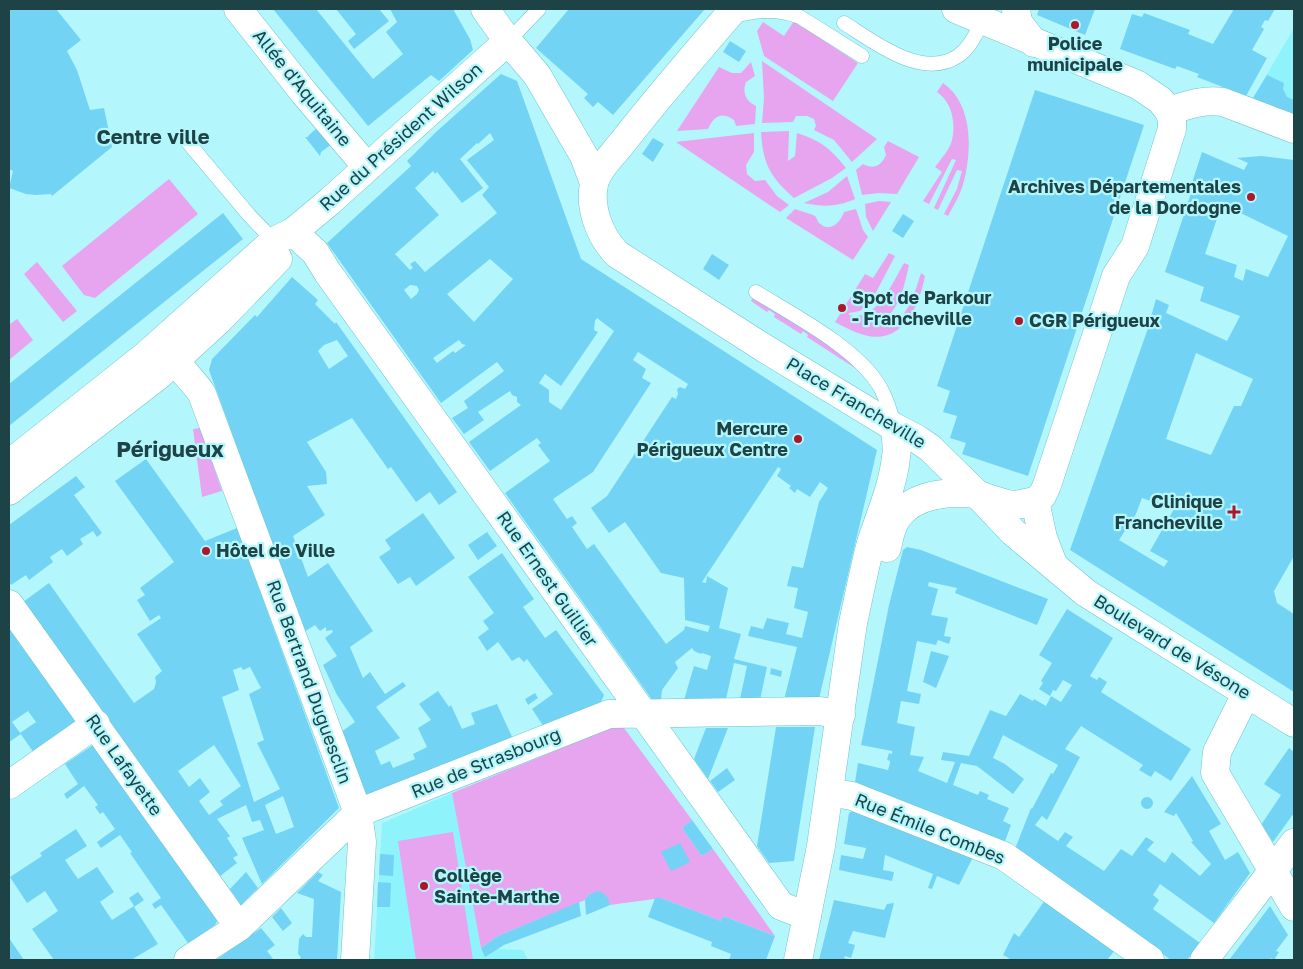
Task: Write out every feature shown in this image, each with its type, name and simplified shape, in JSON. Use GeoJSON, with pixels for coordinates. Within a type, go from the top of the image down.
{"type":"FeatureCollection","features":[{"type":"Feature","properties":{"kind":"street","name":"Allée d'Aquitaine"},"geometry":{"type":"LineString","coordinates":[[238,9],[305,94],[368,167]]}},
{"type":"Feature","properties":{"kind":"street","name":"Place Francheville"},"geometry":{"type":"LineString","coordinates":[[485,9],[537,76],[584,156],[594,183],[594,205],[603,236],[617,254],[764,348],[894,427],[918,438],[977,494],[990,500],[1010,504],[1035,501]]}},
{"type":"Feature","properties":{"kind":"street"},"geometry":{"type":"LineString","coordinates":[[956,9],[986,15],[1034,43],[1138,85],[1160,100],[1169,111],[1172,129],[1135,246],[1116,276],[1047,484],[1042,496],[1035,501],[1043,538],[1054,564]]}},
{"type":"Feature","properties":{"kind":"street"},"geometry":{"type":"LineString","coordinates":[[1016,9],[1018,22],[1034,43]]}},
{"type":"Feature","properties":{"kind":"street"},"geometry":{"type":"LineString","coordinates":[[594,183],[599,172],[643,117],[731,13]]}},
{"type":"Feature","properties":{"kind":"street","name":"Rue du Président Wilson"},"geometry":{"type":"LineString","coordinates":[[9,464],[182,325],[284,236],[368,167],[508,41]]}},
{"type":"Feature","properties":{"kind":"street"},"geometry":{"type":"LineString","coordinates":[[1169,111],[1212,100],[1224,102],[1294,129]]}},
{"type":"Feature","properties":{"kind":"street","name":"Rue du Président Wilson"},"geometry":{"type":"LineString","coordinates":[[9,491],[176,361],[281,256],[284,236]]}},
{"type":"Feature","properties":{"kind":"street","name":"Rue Ernest Guillier"},"geometry":{"type":"LineString","coordinates":[[284,236],[315,252],[781,906],[807,916]]}},
{"type":"Feature","properties":{"kind":"street","name":"Rue du Président Wilson"},"geometry":{"type":"LineString","coordinates":[[176,361],[172,343],[174,336],[182,325]]}},
{"type":"Feature","properties":{"kind":"street","name":"Rue Bertrand Duguesclin"},"geometry":{"type":"LineString","coordinates":[[176,361],[202,394],[358,813],[362,842],[355,960]]}},
{"type":"Feature","properties":{"kind":"street"},"geometry":{"type":"LineString","coordinates":[[798,960],[821,846],[846,683],[853,623],[869,552],[895,463],[897,443],[894,427]]}},
{"type":"Feature","properties":{"kind":"street"},"geometry":{"type":"LineString","coordinates":[[846,683],[876,598],[890,535],[896,519],[905,509],[919,500],[961,492],[977,494]]}},
{"type":"Feature","properties":{"kind":"street","name":"Boulevard de Vésone"},"geometry":{"type":"LineString","coordinates":[[977,494],[1013,532],[1054,564],[1086,593],[1294,723]]}},
{"type":"Feature","properties":{"kind":"street","name":"Rue Lafayette"},"geometry":{"type":"LineString","coordinates":[[9,604],[239,927]]}},
{"type":"Feature","properties":{"kind":"street"},"geometry":{"type":"LineString","coordinates":[[1246,694],[1217,752],[1215,772],[1294,907]]}},
{"type":"Feature","properties":{"kind":"street","name":"Rue de Strasbourg"},"geometry":{"type":"LineString","coordinates":[[188,960],[239,927],[358,813],[609,714],[820,711],[840,715]]}},
{"type":"Feature","properties":{"kind":"street"},"geometry":{"type":"LineString","coordinates":[[9,785],[96,724]]}},
{"type":"Feature","properties":{"kind":"street","name":"Rue Émile Combes"},"geometry":{"type":"LineString","coordinates":[[829,792],[852,796],[1004,856],[1150,960]]}},
{"type":"Feature","properties":{"kind":"street"},"geometry":{"type":"LineString","coordinates":[[1204,960],[1294,843]]}},
{"type":"Feature","properties":{"kind":"lane"},"geometry":{"type":"LineString","coordinates":[[508,41],[539,9]]}},
{"type":"Feature","properties":{"kind":"lane"},"geometry":{"type":"LineString","coordinates":[[731,13],[765,10],[790,13],[800,17],[862,56]]}},
{"type":"Feature","properties":{"kind":"lane"},"geometry":{"type":"LineString","coordinates":[[844,23],[900,57],[926,63],[948,61],[959,55],[969,44],[986,15]]}},
{"type":"Feature","properties":{"kind":"lane"},"geometry":{"type":"LineString","coordinates":[[186,140],[249,215],[284,236]]}},
{"type":"Feature","properties":{"kind":"lane"},"geometry":{"type":"LineString","coordinates":[[756,292],[815,329],[859,362],[869,372],[883,392],[890,409],[894,427]]}},
{"type":"Feature","properties":{"kind":"shaded area"},"geometry":{"type":"Polygon","coordinates":[[[794,21],[858,63],[833,101],[764,56],[757,31],[763,22],[784,36],[794,21]]]}},
{"type":"Feature","properties":{"kind":"shaded area"},"geometry":{"type":"Polygon","coordinates":[[[1294,28],[1294,114],[1253,98],[1294,28]]]}},
{"type":"Feature","properties":{"kind":"shaded area"},"geometry":{"type":"Polygon","coordinates":[[[762,61],[877,139],[852,162],[834,140],[814,130],[816,126],[814,119],[807,116],[796,116],[793,122],[762,123],[764,98],[762,61]]]}},
{"type":"Feature","properties":{"kind":"shaded area"},"geometry":{"type":"Polygon","coordinates":[[[751,62],[755,76],[746,82],[744,90],[747,99],[756,106],[755,124],[736,126],[734,120],[722,115],[715,118],[708,129],[677,131],[719,67],[732,73],[741,73],[751,62]]]}},
{"type":"Feature","properties":{"kind":"shaded area"},"geometry":{"type":"Polygon","coordinates":[[[943,83],[953,92],[960,103],[965,115],[969,141],[964,181],[948,216],[944,214],[957,189],[962,171],[957,170],[938,210],[934,208],[956,160],[952,159],[929,204],[923,201],[942,172],[935,167],[945,154],[952,140],[952,113],[946,101],[937,92],[943,83]]]}},
{"type":"Feature","properties":{"kind":"shaded area"},"geometry":{"type":"Polygon","coordinates":[[[789,131],[788,161],[795,156],[797,133],[813,139],[824,146],[846,168],[832,178],[794,198],[779,183],[769,169],[764,153],[761,132],[789,131]]]}},
{"type":"Feature","properties":{"kind":"shaded area"},"geometry":{"type":"Polygon","coordinates":[[[754,133],[754,152],[746,165],[747,174],[755,181],[765,180],[777,196],[789,205],[780,212],[676,142],[754,133]]]}},
{"type":"Feature","properties":{"kind":"shaded area"},"geometry":{"type":"Polygon","coordinates":[[[888,141],[919,157],[897,194],[879,193],[862,195],[856,170],[863,164],[874,167],[882,162],[886,155],[884,147],[888,141]]]}},
{"type":"Feature","properties":{"kind":"shaded area"},"geometry":{"type":"Polygon","coordinates":[[[847,176],[855,199],[830,206],[804,203],[828,192],[847,176]]]}},
{"type":"Feature","properties":{"kind":"shaded area"},"geometry":{"type":"Polygon","coordinates":[[[169,179],[198,214],[95,298],[84,295],[62,266],[169,179]]]}},
{"type":"Feature","properties":{"kind":"shaded area"},"geometry":{"type":"Polygon","coordinates":[[[879,201],[891,202],[873,231],[866,217],[865,204],[879,201]]]}},
{"type":"Feature","properties":{"kind":"shaded area"},"geometry":{"type":"Polygon","coordinates":[[[795,209],[815,216],[823,226],[831,227],[840,220],[844,212],[856,209],[863,230],[868,237],[853,260],[786,218],[795,209]]]}},
{"type":"Feature","properties":{"kind":"shaded area"},"geometry":{"type":"Polygon","coordinates":[[[889,253],[895,256],[872,300],[860,311],[849,313],[849,315],[859,316],[875,307],[889,290],[904,263],[909,265],[900,297],[893,311],[881,322],[882,326],[891,324],[904,313],[909,306],[921,273],[925,276],[922,288],[907,321],[889,335],[878,337],[860,334],[835,322],[865,274],[873,278],[889,253]]]}},
{"type":"Feature","properties":{"kind":"shaded area"},"geometry":{"type":"Polygon","coordinates":[[[37,262],[77,311],[63,322],[24,274],[37,262]]]}},
{"type":"Feature","properties":{"kind":"shaded area"},"geometry":{"type":"Polygon","coordinates":[[[754,295],[823,338],[858,370],[807,337],[808,335],[803,331],[801,334],[774,317],[775,314],[769,310],[767,312],[751,301],[754,295]]]}},
{"type":"Feature","properties":{"kind":"shaded area"},"geometry":{"type":"Polygon","coordinates":[[[17,319],[33,340],[9,360],[9,325],[17,319]]]}},
{"type":"Feature","properties":{"kind":"shaded area"},"geometry":{"type":"Polygon","coordinates":[[[200,428],[222,491],[202,497],[193,429],[200,428]]]}},
{"type":"Feature","properties":{"kind":"shaded area"},"geometry":{"type":"Polygon","coordinates":[[[613,727],[624,728],[692,820],[682,828],[702,856],[713,849],[775,936],[723,916],[721,921],[661,898],[610,905],[605,895],[596,893],[588,895],[585,900],[498,936],[481,948],[452,793],[613,727]]]}},
{"type":"Feature","properties":{"kind":"shaded area","name":"Collège Sainte-Marthe"},"geometry":{"type":"Polygon","coordinates":[[[452,793],[481,948],[523,950],[528,960],[374,960],[382,823],[452,793]]]}},
{"type":"Feature","properties":{"kind":"shaded area"},"geometry":{"type":"Polygon","coordinates":[[[453,832],[473,960],[416,960],[398,841],[453,832]]]}},
{"type":"Feature","properties":{"kind":"building"},"geometry":{"type":"Polygon","coordinates":[[[9,9],[56,9],[81,40],[67,51],[77,70],[90,110],[104,108],[112,147],[52,196],[51,194],[26,194],[9,188],[13,171],[9,169],[9,9]]]}},
{"type":"Feature","properties":{"kind":"building"},"geometry":{"type":"Polygon","coordinates":[[[273,9],[316,9],[373,79],[403,54],[386,32],[397,22],[390,9],[453,9],[470,39],[473,50],[439,81],[431,75],[368,126],[273,9]]]}},
{"type":"Feature","properties":{"kind":"building"},"geometry":{"type":"Polygon","coordinates":[[[336,9],[379,9],[389,21],[354,49],[348,41],[356,34],[336,9]]]}},
{"type":"Feature","properties":{"kind":"building"},"geometry":{"type":"Polygon","coordinates":[[[569,9],[705,9],[613,115],[598,102],[593,107],[584,98],[588,94],[536,48],[569,9]]]}},
{"type":"Feature","properties":{"kind":"building","name":"Police municipale"},"geometry":{"type":"Polygon","coordinates":[[[1039,9],[1095,9],[1085,35],[1037,15],[1039,9]]]}},
{"type":"Feature","properties":{"kind":"building"},"geometry":{"type":"Polygon","coordinates":[[[1234,9],[1275,9],[1268,21],[1265,20],[1261,27],[1264,29],[1252,50],[1267,58],[1246,96],[1197,77],[1199,74],[1177,66],[1175,69],[1120,49],[1132,14],[1142,17],[1144,13],[1190,30],[1188,34],[1213,44],[1234,9]]]}},
{"type":"Feature","properties":{"kind":"building"},"geometry":{"type":"Polygon","coordinates":[[[730,41],[746,51],[739,62],[723,52],[730,41]]]}},
{"type":"Feature","properties":{"kind":"building"},"geometry":{"type":"Polygon","coordinates":[[[501,74],[517,81],[581,259],[877,450],[819,699],[784,700],[797,647],[748,636],[751,626],[763,629],[767,618],[789,623],[786,634],[802,638],[808,612],[794,608],[798,588],[787,586],[792,566],[803,568],[819,502],[828,488],[820,482],[810,497],[797,489],[795,493],[789,488],[791,486],[777,476],[781,469],[778,467],[702,582],[706,583],[707,576],[728,588],[719,628],[741,634],[734,659],[767,667],[760,700],[740,699],[747,666],[734,663],[726,699],[684,700],[694,666],[707,670],[711,656],[701,654],[692,648],[675,662],[678,668],[662,690],[661,699],[653,701],[505,493],[550,461],[538,445],[541,443],[537,438],[490,471],[469,442],[521,405],[517,402],[517,397],[512,395],[510,391],[478,412],[484,420],[464,434],[452,418],[468,408],[464,401],[504,371],[497,362],[441,403],[327,243],[411,166],[407,161],[436,132],[501,74]],[[490,133],[460,159],[483,188],[462,203],[437,172],[435,174],[433,171],[415,188],[439,215],[395,254],[410,270],[413,268],[410,264],[415,261],[425,272],[497,213],[482,195],[489,187],[467,160],[494,140],[490,133]],[[490,259],[447,294],[474,322],[513,279],[490,259]],[[410,285],[404,290],[411,299],[419,290],[417,286],[410,285]],[[597,318],[594,330],[598,332],[561,386],[545,374],[539,383],[549,390],[549,402],[561,410],[614,331],[597,318]],[[459,340],[433,358],[437,363],[453,351],[455,353],[466,345],[462,344],[459,340]],[[638,352],[633,360],[646,369],[642,378],[651,383],[593,472],[553,499],[567,519],[572,516],[577,523],[572,527],[587,549],[594,544],[666,644],[684,630],[685,626],[708,632],[710,626],[685,620],[684,578],[661,573],[625,522],[609,533],[591,508],[607,496],[672,397],[676,399],[677,389],[680,387],[685,389],[688,384],[638,352]]]}},
{"type":"Feature","properties":{"kind":"building"},"geometry":{"type":"Polygon","coordinates":[[[1267,75],[1284,83],[1283,89],[1287,97],[1294,100],[1294,114],[1253,98],[1267,75]]]}},
{"type":"Feature","properties":{"kind":"building","name":"CGR Périgueux"},"geometry":{"type":"Polygon","coordinates":[[[1035,90],[1144,125],[1028,476],[962,454],[966,443],[950,438],[957,416],[943,412],[950,391],[937,386],[1035,90]]]}},
{"type":"Feature","properties":{"kind":"building"},"geometry":{"type":"Polygon","coordinates":[[[318,127],[332,144],[321,152],[320,156],[305,137],[308,137],[318,127]]]}},
{"type":"Feature","properties":{"kind":"building"},"geometry":{"type":"Polygon","coordinates":[[[653,138],[664,144],[653,162],[642,154],[653,138]]]}},
{"type":"Feature","properties":{"kind":"building","name":"Clinique Francheville"},"geometry":{"type":"Polygon","coordinates":[[[1202,152],[1244,170],[1248,163],[1237,158],[1261,156],[1294,160],[1294,556],[1274,591],[1277,603],[1294,614],[1294,692],[1070,550],[1147,331],[1156,299],[1169,305],[1166,313],[1227,341],[1240,316],[1200,301],[1204,287],[1165,272],[1192,190],[1190,189],[1202,152]],[[1222,204],[1205,254],[1237,265],[1234,277],[1243,281],[1246,269],[1268,277],[1288,236],[1222,204]],[[1196,353],[1166,439],[1211,455],[1234,406],[1241,406],[1253,379],[1196,353]],[[1142,498],[1136,514],[1119,540],[1164,567],[1168,561],[1150,551],[1174,509],[1142,498]]]}},
{"type":"Feature","properties":{"kind":"building"},"geometry":{"type":"Polygon","coordinates":[[[223,213],[243,239],[9,426],[9,384],[223,213]]]}},
{"type":"Feature","properties":{"kind":"building"},"geometry":{"type":"Polygon","coordinates":[[[903,214],[914,221],[903,238],[892,231],[903,214]]]}},
{"type":"Feature","properties":{"kind":"building"},"geometry":{"type":"Polygon","coordinates":[[[712,254],[729,265],[719,280],[703,269],[712,254]]]}},
{"type":"Feature","properties":{"kind":"building"},"geometry":{"type":"Polygon","coordinates":[[[292,277],[318,300],[315,304],[335,324],[336,322],[457,492],[439,505],[430,492],[416,502],[391,467],[388,469],[352,418],[307,442],[326,472],[327,484],[307,486],[325,515],[293,536],[308,577],[328,563],[373,631],[350,647],[363,678],[370,672],[385,694],[403,682],[406,686],[376,707],[400,738],[375,751],[381,765],[390,761],[393,768],[415,759],[413,754],[427,747],[418,728],[431,720],[419,704],[438,691],[449,707],[451,705],[462,729],[475,724],[471,713],[497,704],[513,739],[365,797],[341,732],[355,722],[337,695],[323,665],[337,656],[325,638],[333,632],[332,630],[326,631],[326,627],[320,631],[315,625],[304,632],[209,370],[212,359],[255,315],[257,317],[292,277]],[[337,340],[324,345],[318,351],[329,369],[348,356],[337,340]]]}},
{"type":"Feature","properties":{"kind":"building"},"geometry":{"type":"Polygon","coordinates":[[[146,459],[205,541],[237,528],[339,808],[262,884],[242,838],[264,830],[260,820],[252,822],[246,805],[217,819],[230,836],[227,838],[238,855],[233,858],[237,863],[220,876],[23,602],[49,583],[134,703],[154,689],[155,677],[162,671],[137,634],[161,618],[159,615],[150,621],[137,600],[145,595],[140,588],[174,562],[115,481],[146,459]],[[241,667],[233,670],[239,690],[222,697],[254,802],[280,789],[257,743],[264,740],[249,694],[261,688],[250,667],[243,670],[241,667]],[[214,745],[178,771],[189,787],[200,778],[210,792],[199,801],[209,815],[223,805],[220,801],[241,786],[214,745]],[[283,796],[265,805],[276,834],[294,827],[283,796]]]}},
{"type":"Feature","properties":{"kind":"building"},"geometry":{"type":"Polygon","coordinates":[[[76,476],[85,487],[74,495],[102,533],[97,537],[93,531],[80,539],[83,544],[67,556],[62,549],[50,557],[53,562],[29,580],[26,575],[11,585],[9,581],[9,525],[76,476]]]}},
{"type":"Feature","properties":{"kind":"building"},"geometry":{"type":"Polygon","coordinates":[[[423,513],[455,558],[416,586],[410,577],[398,584],[379,557],[391,549],[385,540],[423,513]]]}},
{"type":"Feature","properties":{"kind":"building"},"geometry":{"type":"Polygon","coordinates":[[[487,532],[497,546],[478,560],[468,545],[487,532]]]}},
{"type":"Feature","properties":{"kind":"building"},"geometry":{"type":"Polygon","coordinates":[[[907,547],[921,550],[1048,599],[1037,625],[955,593],[957,588],[929,582],[928,586],[938,589],[931,615],[948,618],[944,636],[951,637],[949,644],[938,640],[936,645],[917,641],[907,691],[921,694],[919,704],[901,701],[897,723],[915,727],[910,755],[924,757],[918,771],[947,783],[955,762],[941,760],[943,752],[969,756],[990,710],[1006,716],[1020,694],[1046,706],[1051,696],[1061,702],[1072,685],[1063,680],[1056,691],[1053,690],[1050,696],[1039,689],[1043,683],[1041,681],[1052,663],[1039,655],[1067,609],[1113,638],[1090,676],[1097,680],[1099,677],[1107,682],[1101,692],[1191,749],[1171,781],[1155,771],[1151,777],[1139,770],[1143,765],[1081,726],[1065,749],[1080,757],[1047,820],[1042,816],[1035,825],[1058,841],[1065,832],[1073,837],[1066,846],[1104,871],[1121,849],[1132,856],[1146,837],[1154,842],[1147,850],[1165,863],[1172,852],[1200,876],[1211,864],[1191,842],[1193,841],[1176,813],[1174,816],[1164,812],[1192,776],[1221,824],[1209,831],[1225,860],[1238,852],[1250,873],[1214,923],[1160,884],[1153,895],[1159,900],[1153,909],[1200,943],[1187,960],[1171,960],[1015,849],[1031,808],[1051,773],[1053,774],[1058,765],[1003,735],[993,758],[1005,764],[1024,779],[1013,794],[977,766],[961,763],[953,785],[978,795],[980,791],[989,795],[987,799],[1009,808],[1003,821],[1011,825],[1004,844],[855,782],[858,763],[888,770],[890,761],[887,760],[889,753],[892,754],[892,751],[861,745],[889,605],[903,550],[907,547]]]}},
{"type":"Feature","properties":{"kind":"building"},"geometry":{"type":"Polygon","coordinates":[[[502,553],[534,599],[523,607],[545,638],[556,630],[604,695],[600,704],[544,727],[532,709],[553,694],[527,659],[524,662],[519,657],[512,661],[498,642],[487,651],[478,637],[489,629],[483,621],[494,613],[468,577],[502,553]]]}},
{"type":"Feature","properties":{"kind":"building"},"geometry":{"type":"Polygon","coordinates":[[[9,627],[77,723],[34,753],[21,734],[9,742],[9,627]],[[28,711],[12,722],[20,733],[36,722],[28,711]]]}},
{"type":"Feature","properties":{"kind":"building"},"geometry":{"type":"Polygon","coordinates":[[[931,651],[949,656],[936,688],[923,682],[931,651]]]}},
{"type":"Feature","properties":{"kind":"building"},"geometry":{"type":"Polygon","coordinates":[[[771,668],[782,671],[781,677],[770,674],[771,668]]]}},
{"type":"Feature","properties":{"kind":"building"},"geometry":{"type":"Polygon","coordinates":[[[535,693],[538,698],[528,705],[525,699],[535,693]]]}},
{"type":"Feature","properties":{"kind":"building"},"geometry":{"type":"Polygon","coordinates":[[[776,727],[815,727],[794,861],[769,863],[757,846],[776,727]]]}},
{"type":"Feature","properties":{"kind":"building"},"geometry":{"type":"Polygon","coordinates":[[[706,728],[728,728],[708,779],[694,759],[706,728]]]}},
{"type":"Feature","properties":{"kind":"building"},"geometry":{"type":"Polygon","coordinates":[[[93,745],[218,919],[215,925],[188,943],[161,905],[155,909],[152,904],[161,898],[120,835],[101,848],[97,842],[115,829],[103,812],[100,814],[95,807],[98,805],[84,786],[67,799],[64,794],[78,784],[65,764],[93,745]]]}},
{"type":"Feature","properties":{"kind":"building"},"geometry":{"type":"Polygon","coordinates":[[[1289,748],[1294,752],[1294,813],[1273,842],[1261,825],[1281,795],[1264,784],[1289,748]]]}},
{"type":"Feature","properties":{"kind":"building"},"geometry":{"type":"Polygon","coordinates":[[[727,768],[735,780],[718,792],[710,781],[727,768]]]}},
{"type":"Feature","properties":{"kind":"building"},"geometry":{"type":"Polygon","coordinates":[[[1145,797],[1149,797],[1153,803],[1149,809],[1145,809],[1141,805],[1141,801],[1145,797]]]}},
{"type":"Feature","properties":{"kind":"building"},"geometry":{"type":"Polygon","coordinates":[[[856,809],[973,857],[959,885],[937,876],[932,889],[928,888],[933,874],[885,855],[883,870],[894,872],[892,881],[839,870],[841,855],[863,859],[866,848],[844,844],[849,813],[856,809]]]}},
{"type":"Feature","properties":{"kind":"building"},"geometry":{"type":"Polygon","coordinates":[[[692,820],[713,849],[702,856],[682,828],[692,820]]]}},
{"type":"Feature","properties":{"kind":"building"},"geometry":{"type":"Polygon","coordinates":[[[76,829],[87,846],[65,860],[78,879],[97,867],[114,892],[100,902],[112,920],[134,906],[129,898],[138,892],[144,900],[134,907],[158,944],[131,960],[54,960],[32,929],[58,911],[45,891],[27,903],[10,877],[42,856],[40,853],[76,829]]]}},
{"type":"Feature","properties":{"kind":"building"},"geometry":{"type":"Polygon","coordinates":[[[680,843],[690,862],[671,871],[661,852],[680,843]]]}},
{"type":"Feature","properties":{"kind":"building"},"geometry":{"type":"Polygon","coordinates":[[[380,854],[394,855],[393,876],[379,875],[380,854]]]}},
{"type":"Feature","properties":{"kind":"building"},"geometry":{"type":"Polygon","coordinates":[[[246,872],[258,888],[241,905],[230,889],[246,872]]]}},
{"type":"Feature","properties":{"kind":"building"},"geometry":{"type":"Polygon","coordinates":[[[318,872],[323,875],[318,881],[341,892],[337,960],[299,960],[301,957],[298,954],[299,939],[303,934],[306,937],[312,937],[314,899],[297,893],[318,872]]]}},
{"type":"Feature","properties":{"kind":"building"},"geometry":{"type":"Polygon","coordinates":[[[378,882],[391,883],[390,907],[377,907],[378,882]]]}},
{"type":"Feature","properties":{"kind":"building"},"geometry":{"type":"Polygon","coordinates":[[[598,891],[608,898],[610,905],[586,915],[585,900],[588,895],[598,891]]]}},
{"type":"Feature","properties":{"kind":"building"},"geometry":{"type":"Polygon","coordinates":[[[655,898],[661,898],[721,921],[723,916],[775,936],[766,960],[729,960],[731,954],[711,946],[712,942],[648,917],[655,898]]]}},
{"type":"Feature","properties":{"kind":"building"},"geometry":{"type":"Polygon","coordinates":[[[834,900],[884,910],[887,904],[894,903],[885,938],[853,931],[848,943],[855,945],[851,958],[845,956],[844,958],[851,960],[819,960],[834,900]]]}},
{"type":"Feature","properties":{"kind":"building"},"geometry":{"type":"Polygon","coordinates":[[[1045,900],[1115,950],[1107,960],[1012,960],[1003,955],[1014,933],[1019,937],[1045,900]]]}},
{"type":"Feature","properties":{"kind":"building"},"geometry":{"type":"Polygon","coordinates":[[[579,902],[581,916],[504,945],[485,957],[481,948],[498,936],[579,902]]]}},
{"type":"Feature","properties":{"kind":"building"},"geometry":{"type":"Polygon","coordinates":[[[1270,906],[1288,935],[1276,951],[1279,952],[1274,960],[1271,958],[1269,960],[1229,960],[1270,906]]]}},
{"type":"Feature","properties":{"kind":"building"},"geometry":{"type":"Polygon","coordinates":[[[281,908],[292,923],[283,931],[272,917],[281,908]]]}},
{"type":"Feature","properties":{"kind":"building"},"geometry":{"type":"Polygon","coordinates":[[[261,928],[275,945],[267,951],[273,959],[216,960],[261,928]]]}},
{"type":"Feature","properties":{"kind":"building"},"geometry":{"type":"Polygon","coordinates":[[[9,938],[24,960],[9,960],[9,938]]]}},
{"type":"Feature","properties":{"kind":"place","name":"Police municipale"},"geometry":{"type":"Point","coordinates":[1075,25]}},
{"type":"Feature","properties":{"kind":"place","name":"Archives Départementales de la Dordogne"},"geometry":{"type":"Point","coordinates":[1251,197]}},
{"type":"Feature","properties":{"kind":"place","name":"Spot de Parkour - Francheville"},"geometry":{"type":"Point","coordinates":[842,308]}},
{"type":"Feature","properties":{"kind":"place","name":"CGR Périgueux"},"geometry":{"type":"Point","coordinates":[1019,321]}},
{"type":"Feature","properties":{"kind":"place","name":"Mercure Périgueux Centre"},"geometry":{"type":"Point","coordinates":[798,439]}},
{"type":"Feature","properties":{"kind":"place","name":"Clinique Francheville"},"geometry":{"type":"Point","coordinates":[1234,512]}},
{"type":"Feature","properties":{"kind":"place","name":"Hôtel de Ville"},"geometry":{"type":"Point","coordinates":[206,551]}},
{"type":"Feature","properties":{"kind":"place","name":"Collège Sainte-Marthe"},"geometry":{"type":"Point","coordinates":[424,886]}},
{"type":"Feature","properties":{"kind":"district","name":"Centre ville"},"geometry":{"type":"Point","coordinates":[153,137]}},
{"type":"Feature","properties":{"kind":"district","name":"Périgueux"},"geometry":{"type":"Point","coordinates":[170,449]}}]}
